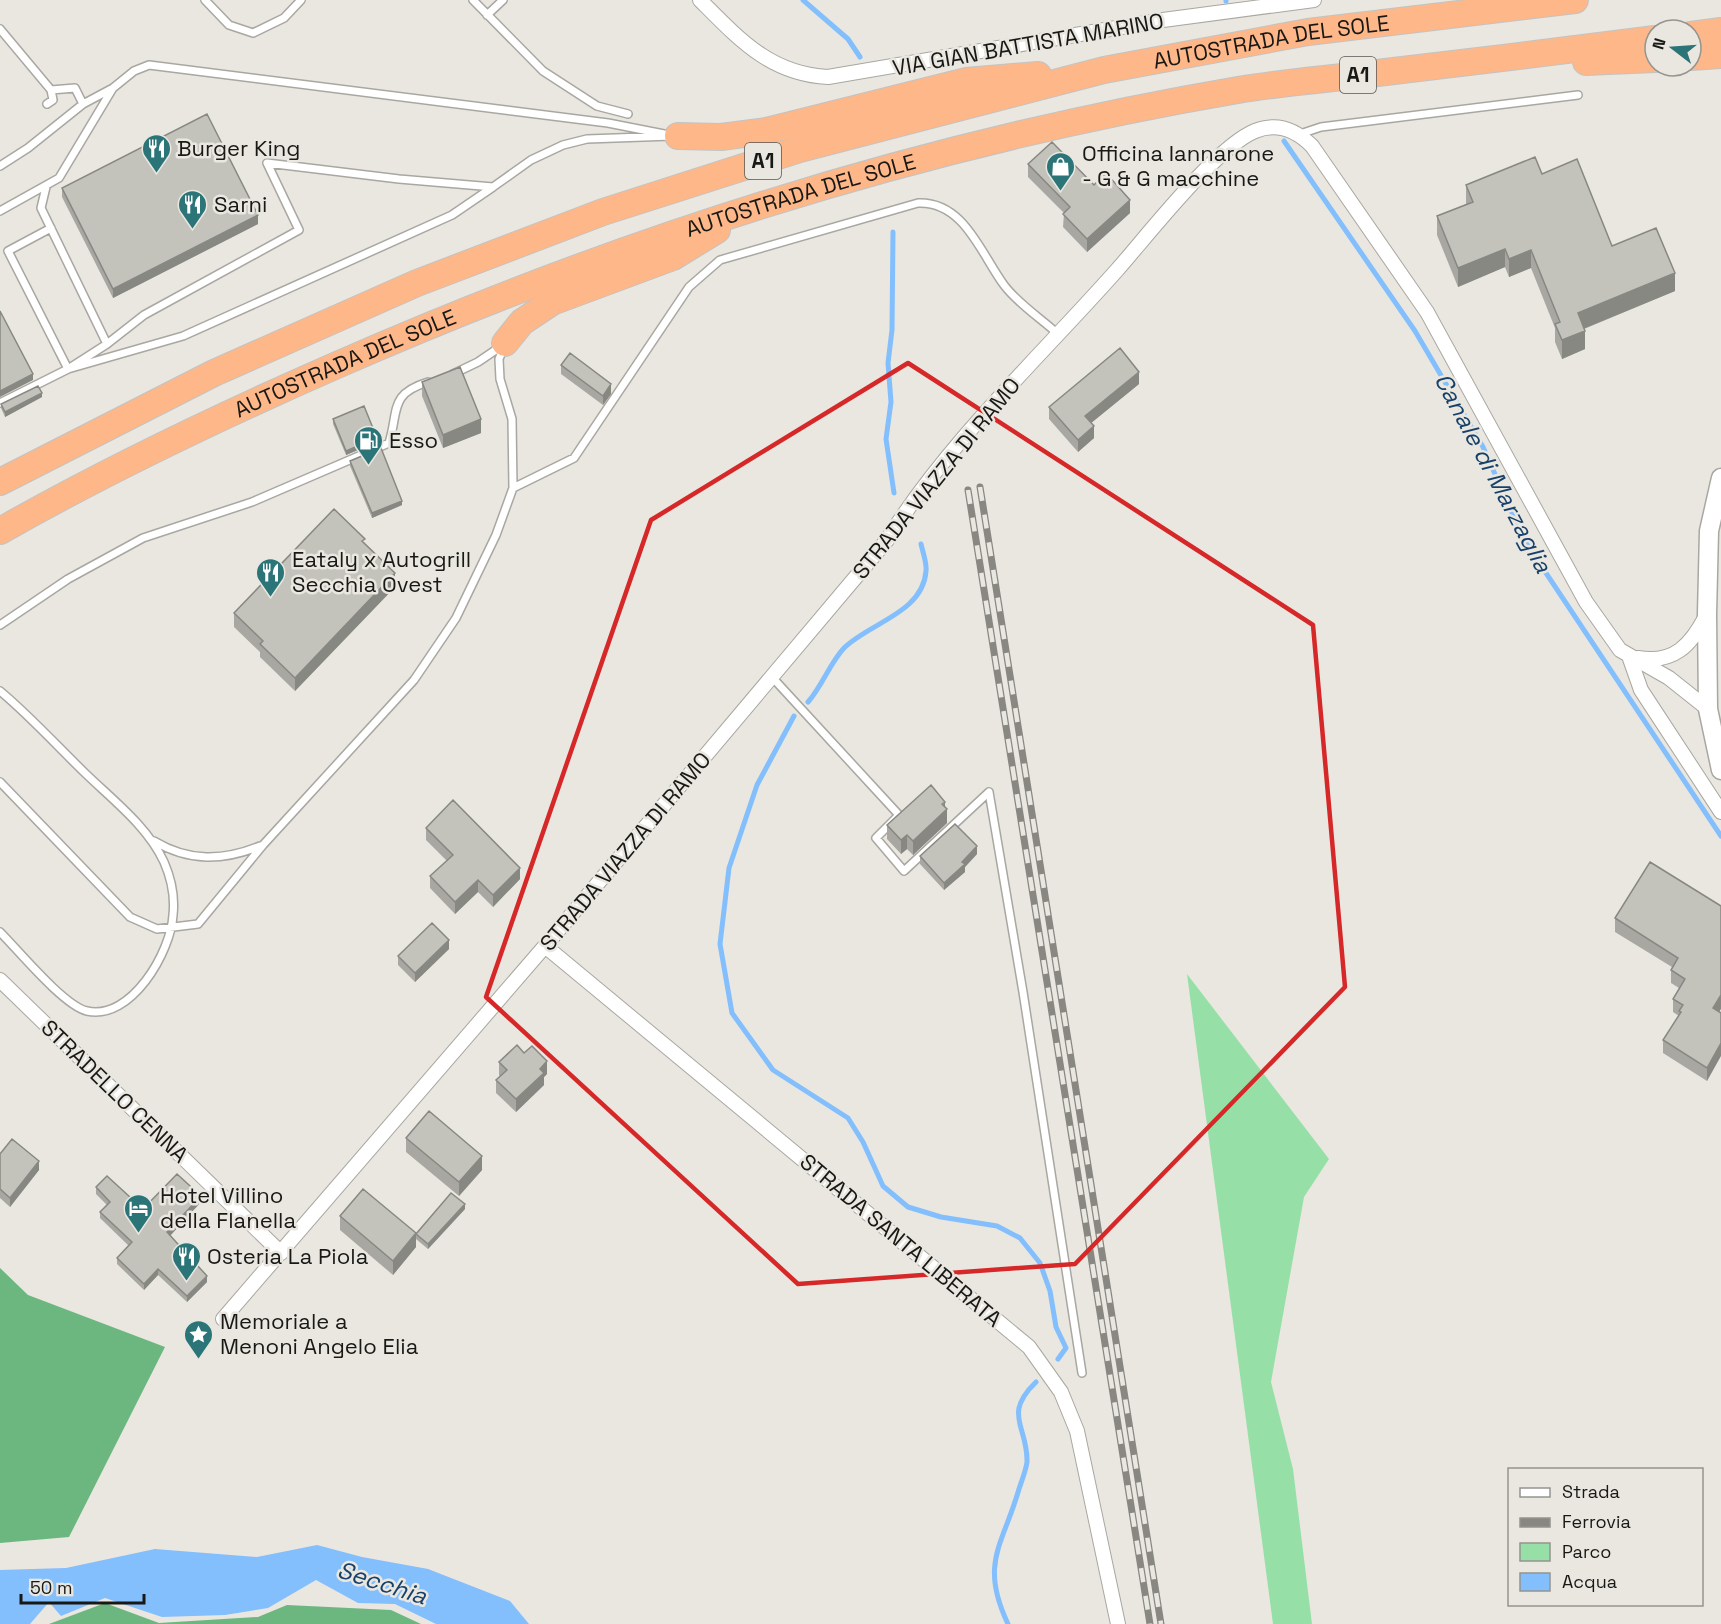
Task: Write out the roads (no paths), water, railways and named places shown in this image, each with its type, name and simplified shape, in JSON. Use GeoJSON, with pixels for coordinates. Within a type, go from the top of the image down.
{"type":"FeatureCollection","features":[{"type":"Feature","properties":{"kind":"highway","name":"AUTOSTRADA DEL SOLE"},"geometry":{"type":"LineString","coordinates":[[0,482],[225,368],[417,283],[603,212],[800,149],[1104,70],[1308,32],[1575,0]]}},
{"type":"Feature","properties":{"kind":"highway"},"geometry":{"type":"LineString","coordinates":[[1703,33],[1721,31]]}},
{"type":"Feature","properties":{"kind":"highway","name":"AUTOSTRADA DEL SOLE"},"geometry":{"type":"LineString","coordinates":[[0,531],[41,507],[236,409],[436,321],[540,280],[755,206],[891,166],[1036,130],[1241,90],[1643,40]]}},
{"type":"Feature","properties":{"kind":"highway"},"geometry":{"type":"LineString","coordinates":[[1703,56],[1721,55]]}},
{"type":"Feature","properties":{"kind":"highway"},"geometry":{"type":"LineString","coordinates":[[1475,61],[1643,59]]}},
{"type":"Feature","properties":{"kind":"highway"},"geometry":{"type":"LineString","coordinates":[[678,136],[721,137],[766,131],[966,81],[1104,70]]}},
{"type":"Feature","properties":{"kind":"highway"},"geometry":{"type":"LineString","coordinates":[[505,343],[522,322],[552,302],[673,257],[755,206]]}},
{"type":"Feature","properties":{"kind":"street","name":"VIA GIAN BATTISTA MARINO"},"geometry":{"type":"LineString","coordinates":[[700,0],[753,48],[778,67],[807,76],[828,77],[1163,20],[1314,0]]}},
{"type":"Feature","properties":{"kind":"street","name":"STRADA VIAZZA DI RAMO"},"geometry":{"type":"LineString","coordinates":[[223,1319],[545,946],[887,540],[905,512],[990,406],[1059,335],[1212,164],[1237,142],[1255,131],[1271,127],[1286,128],[1300,134]]}},
{"type":"Feature","properties":{"kind":"street"},"geometry":{"type":"LineString","coordinates":[[1300,134],[1312,146],[1427,312],[1586,602],[1611,640],[1629,656],[1669,678],[1708,710]]}},
{"type":"Feature","properties":{"kind":"street"},"geometry":{"type":"LineString","coordinates":[[1721,478],[1709,531],[1707,614],[1708,710],[1721,770]]}},
{"type":"Feature","properties":{"kind":"street"},"geometry":{"type":"LineString","coordinates":[[1629,656],[1665,659],[1677,654],[1694,638],[1707,614]]}},
{"type":"Feature","properties":{"kind":"street"},"geometry":{"type":"LineString","coordinates":[[1629,656],[1641,690],[1721,812]]}},
{"type":"Feature","properties":{"kind":"street","name":"STRADA SANTA LIBERATA"},"geometry":{"type":"LineString","coordinates":[[545,946],[1029,1347],[1060,1392],[1077,1431],[1118,1624]]}},
{"type":"Feature","properties":{"kind":"street","name":"STRADELLO CENNA"},"geometry":{"type":"LineString","coordinates":[[0,980],[281,1252]]}},
{"type":"Feature","properties":{"kind":"lane"},"geometry":{"type":"LineString","coordinates":[[205,0],[229,25],[254,33],[284,18],[301,0]]}},
{"type":"Feature","properties":{"kind":"lane"},"geometry":{"type":"LineString","coordinates":[[473,0],[543,71],[597,106],[628,114]]}},
{"type":"Feature","properties":{"kind":"lane"},"geometry":{"type":"LineString","coordinates":[[487,15],[503,0]]}},
{"type":"Feature","properties":{"kind":"lane"},"geometry":{"type":"LineString","coordinates":[[0,29],[51,90],[53,100],[47,104]]}},
{"type":"Feature","properties":{"kind":"lane"},"geometry":{"type":"LineString","coordinates":[[0,166],[28,148],[83,104],[113,88],[134,71],[148,65],[608,123],[678,136]]}},
{"type":"Feature","properties":{"kind":"lane"},"geometry":{"type":"LineString","coordinates":[[51,90],[75,88],[83,104]]}},
{"type":"Feature","properties":{"kind":"lane"},"geometry":{"type":"LineString","coordinates":[[0,211],[59,178],[113,88]]}},
{"type":"Feature","properties":{"kind":"lane"},"geometry":{"type":"LineString","coordinates":[[1300,134],[1321,127],[1578,95]]}},
{"type":"Feature","properties":{"kind":"lane"},"geometry":{"type":"LineString","coordinates":[[68,369],[183,336],[452,215],[531,160],[563,145],[587,139],[678,136]]}},
{"type":"Feature","properties":{"kind":"lane"},"geometry":{"type":"LineString","coordinates":[[0,403],[68,369],[107,344],[144,315],[299,230],[267,163],[399,179],[493,187]]}},
{"type":"Feature","properties":{"kind":"lane"},"geometry":{"type":"LineString","coordinates":[[46,187],[41,208],[107,344]]}},
{"type":"Feature","properties":{"kind":"lane"},"geometry":{"type":"LineString","coordinates":[[513,488],[574,459],[689,287],[720,260],[918,203],[930,202],[955,216],[973,236],[1005,287],[1059,335]]}},
{"type":"Feature","properties":{"kind":"lane"},"geometry":{"type":"LineString","coordinates":[[51,228],[8,251],[68,369]]}},
{"type":"Feature","properties":{"kind":"lane"},"geometry":{"type":"LineString","coordinates":[[448,376],[478,362],[505,343]]}},
{"type":"Feature","properties":{"kind":"lane"},"geometry":{"type":"LineString","coordinates":[[0,782],[130,917],[157,929],[198,924],[263,845],[414,680],[456,618],[495,535],[513,488],[512,419],[500,379],[500,359],[505,343]]}},
{"type":"Feature","properties":{"kind":"lane"},"geometry":{"type":"LineString","coordinates":[[0,625],[68,579],[143,538],[252,502],[389,443],[396,420],[398,400],[403,393],[414,386],[436,379]]}},
{"type":"Feature","properties":{"kind":"lane"},"geometry":{"type":"LineString","coordinates":[[771,676],[899,815],[876,838],[904,871],[988,792],[1023,992],[1082,1372]]}},
{"type":"Feature","properties":{"kind":"lane"},"geometry":{"type":"LineString","coordinates":[[0,691],[152,839],[169,850],[202,858],[239,854],[263,845]]}},
{"type":"Feature","properties":{"kind":"lane"},"geometry":{"type":"LineString","coordinates":[[0,932],[67,1000],[87,1011],[104,1012],[125,1001],[143,984],[158,964],[171,929],[173,899],[170,877],[152,839]]}},
{"type":"Feature","properties":{"kind":"water","name":"Secchia"},"geometry":{"type":"Polygon","coordinates":[[[317,1545],[362,1557],[428,1569],[510,1601],[529,1624],[436,1624],[395,1604],[358,1603],[316,1580],[268,1608],[225,1615],[162,1617],[105,1598],[61,1616],[49,1602],[30,1624],[0,1624],[0,1570],[66,1568],[155,1549],[257,1557],[317,1545]]]}},
{"type":"Feature","properties":{"kind":"waterway"},"geometry":{"type":"LineString","coordinates":[[803,0],[848,39],[860,57]]}},
{"type":"Feature","properties":{"kind":"waterway","name":"Canale di Marzaglia"},"geometry":{"type":"LineString","coordinates":[[1284,141],[1415,331],[1483,447],[1524,540],[1721,836]]}},
{"type":"Feature","properties":{"kind":"waterway"},"geometry":{"type":"LineString","coordinates":[[893,232],[892,330],[888,363],[891,402],[886,439],[894,493]]}},
{"type":"Feature","properties":{"kind":"waterway"},"geometry":{"type":"LineString","coordinates":[[808,702],[844,648],[893,616],[915,597],[923,585],[926,571],[921,544]]}},
{"type":"Feature","properties":{"kind":"waterway"},"geometry":{"type":"LineString","coordinates":[[794,716],[757,785],[729,868],[720,944],[732,1013],[773,1070],[848,1118],[863,1142],[883,1186],[908,1207],[941,1217],[997,1226],[1020,1238],[1040,1263],[1050,1291],[1056,1327],[1066,1348],[1058,1359]]}},
{"type":"Feature","properties":{"kind":"waterway"},"geometry":{"type":"LineString","coordinates":[[1008,1624],[999,1603],[995,1585],[995,1569],[1001,1540],[1027,1462],[1018,1412],[1020,1403],[1036,1382]]}},
{"type":"Feature","properties":{"kind":"railway"},"geometry":{"type":"LineString","coordinates":[[980,487],[1161,1624]]}},
{"type":"Feature","properties":{"kind":"railway"},"geometry":{"type":"LineString","coordinates":[[968,490],[1150,1624]]}},
{"type":"Feature","properties":{"kind":"place","name":"Burger King"},"geometry":{"type":"Point","coordinates":[156,174]}},
{"type":"Feature","properties":{"kind":"place","name":"Officina Iannarone - G & G macchine"},"geometry":{"type":"Point","coordinates":[1061,192]}},
{"type":"Feature","properties":{"kind":"place","name":"Sarni"},"geometry":{"type":"Point","coordinates":[193,230]}},
{"type":"Feature","properties":{"kind":"place","name":"Esso"},"geometry":{"type":"Point","coordinates":[368,466]}},
{"type":"Feature","properties":{"kind":"place","name":"Eataly x Autogrill Secchia Ovest"},"geometry":{"type":"Point","coordinates":[271,598]}},
{"type":"Feature","properties":{"kind":"place","name":"Hotel Villino della Flanella"},"geometry":{"type":"Point","coordinates":[139,1234]}},
{"type":"Feature","properties":{"kind":"place","name":"Osteria La Piola"},"geometry":{"type":"Point","coordinates":[186,1282]}},
{"type":"Feature","properties":{"kind":"place","name":"Memoriale a Menoni Angelo Elia"},"geometry":{"type":"Point","coordinates":[199,1360]}}]}
